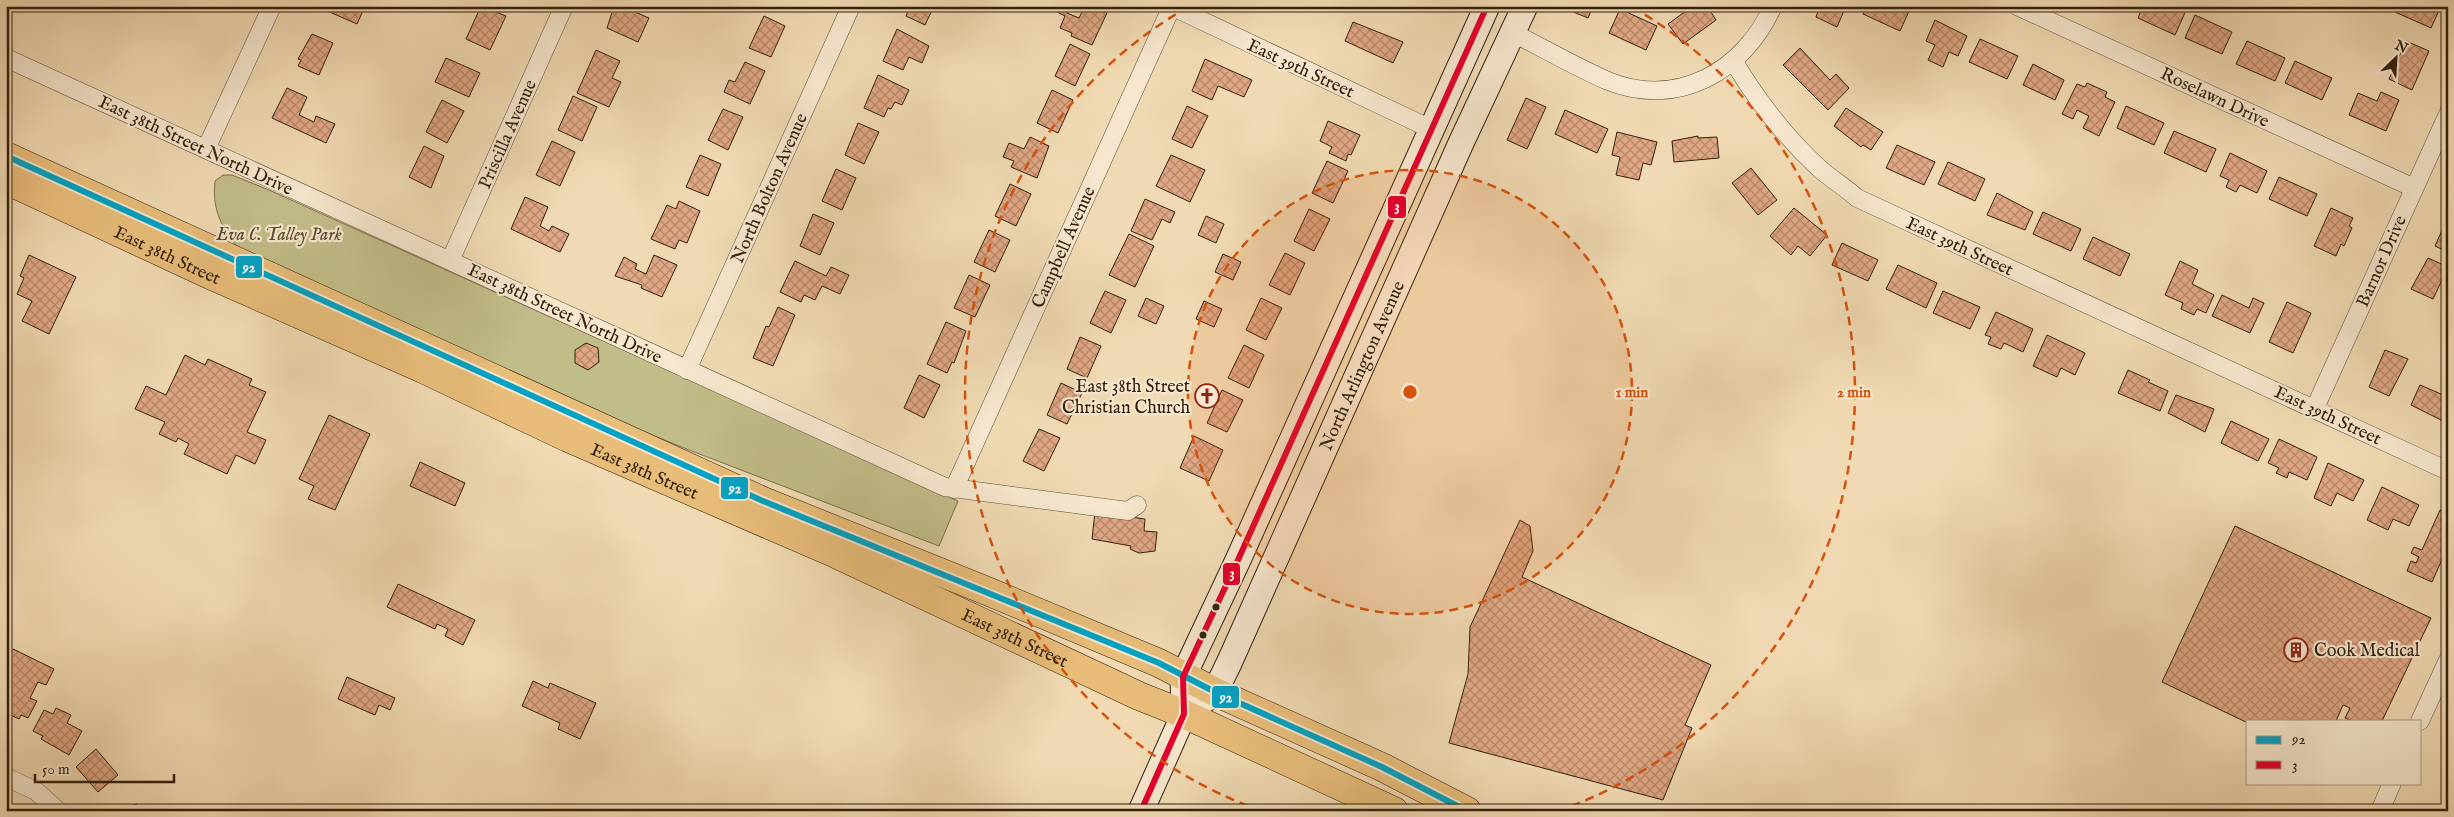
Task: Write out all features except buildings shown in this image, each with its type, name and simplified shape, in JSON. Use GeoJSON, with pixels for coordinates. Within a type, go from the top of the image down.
{"type":"FeatureCollection","features":[{"type":"Feature","properties":{"kind":"main road","name":"North Arlington Avenue"},"geometry":{"type":"LineString","coordinates":[[1140,811],[1184,714],[1184,677],[1487,6]]}},
{"type":"Feature","properties":{"kind":"main road","name":"North Arlington Avenue"},"geometry":{"type":"LineString","coordinates":[[1215,692],[1377,336],[1461,143],[1525,6]]}},
{"type":"Feature","properties":{"kind":"main road","name":"East 38th Street"},"geometry":{"type":"LineString","coordinates":[[6,156],[763,501],[987,590],[1159,663],[1215,692],[1382,767],[1467,811]]}},
{"type":"Feature","properties":{"kind":"main road","name":"East 38th Street"},"geometry":{"type":"LineString","coordinates":[[6,180],[208,274],[423,369],[568,438],[836,554],[1139,696],[1184,714],[1394,811]]}},
{"type":"Feature","properties":{"kind":"main road"},"geometry":{"type":"LineString","coordinates":[[1184,714],[1215,692]]}},
{"type":"Feature","properties":{"kind":"street"},"geometry":{"type":"LineString","coordinates":[[206,149],[272,6]]}},
{"type":"Feature","properties":{"kind":"street","name":"Priscilla Avenue"},"geometry":{"type":"LineString","coordinates":[[450,261],[564,6]]}},
{"type":"Feature","properties":{"kind":"street","name":"North Bolton Avenue"},"geometry":{"type":"LineString","coordinates":[[687,370],[851,6]]}},
{"type":"Feature","properties":{"kind":"street","name":"East 39th Street"},"geometry":{"type":"LineString","coordinates":[[1172,6],[1432,129]]}},
{"type":"Feature","properties":{"kind":"street","name":"Campbell Avenue"},"geometry":{"type":"LineString","coordinates":[[954,488],[1172,6]]}},
{"type":"Feature","properties":{"kind":"street"},"geometry":{"type":"LineString","coordinates":[[1513,33],[1609,81],[1643,88],[1670,88],[1711,76],[1734,62],[1761,31],[1773,6]]}},
{"type":"Feature","properties":{"kind":"street","name":"Roselawn Drive"},"geometry":{"type":"LineString","coordinates":[[2017,6],[2414,188]]}},
{"type":"Feature","properties":{"kind":"street","name":"East 38th Street North Drive"},"geometry":{"type":"LineString","coordinates":[[6,58],[945,487],[1128,511],[1137,505]]}},
{"type":"Feature","properties":{"kind":"street","name":"East 39th Street"},"geometry":{"type":"LineString","coordinates":[[1734,62],[1758,99],[1791,141],[1823,171],[1857,198],[2448,471]]}},
{"type":"Feature","properties":{"kind":"street","name":"Barnor Drive"},"geometry":{"type":"LineString","coordinates":[[2315,408],[2448,114]]}},
{"type":"Feature","properties":{"kind":"street"},"geometry":{"type":"LineString","coordinates":[[2420,720],[2448,660]]}},
{"type":"Feature","properties":{"kind":"street"},"geometry":{"type":"LineString","coordinates":[[6,777],[36,791],[58,811]]}},
{"type":"Feature","properties":{"kind":"street"},"geometry":{"type":"LineString","coordinates":[[2380,811],[2392,784]]}},
{"type":"Feature","properties":{"kind":"green space","name":"Eva C. Talley Park"},"geometry":{"type":"Polygon","coordinates":[[[223,175],[232,175],[269,190],[958,501],[939,546],[689,450],[544,391],[250,261],[234,243],[218,215],[214,193],[215,181],[223,175]]]}},
{"type":"Feature","properties":{"kind":"transit line","name":"3"},"geometry":{"type":"LineString","coordinates":[[1141,811],[1184,714],[1183,677],[1238,560],[1487,6]]}},
{"type":"Feature","properties":{"kind":"transit line","name":"92"},"geometry":{"type":"LineString","coordinates":[[6,156],[763,501],[1159,663],[1215,692],[1382,767],[1467,811]]}},
{"type":"Feature","properties":{"kind":"place","name":"East 38th Street Christian Church"},"geometry":{"type":"Point","coordinates":[1207,396]}},
{"type":"Feature","properties":{"kind":"place","name":"Cook Medical"},"geometry":{"type":"Point","coordinates":[2296,650]}}]}
